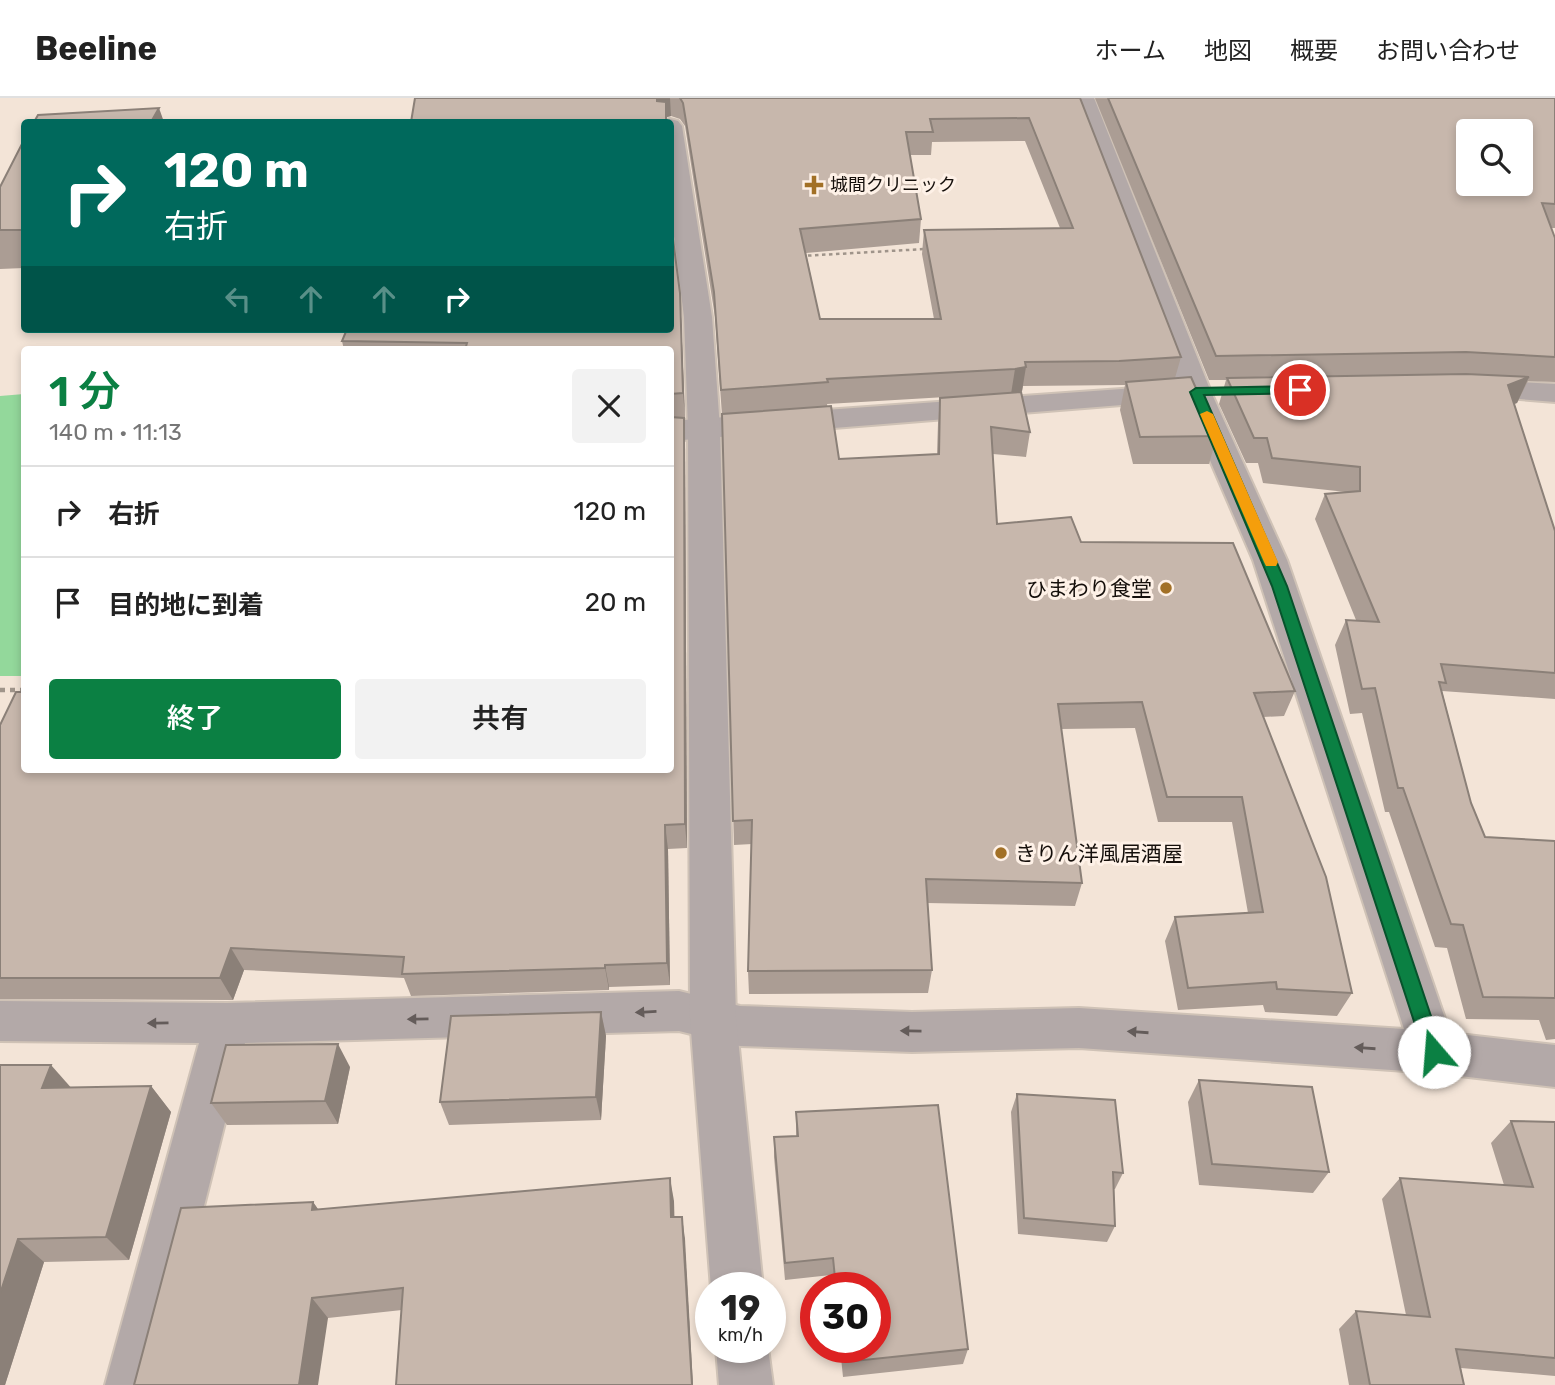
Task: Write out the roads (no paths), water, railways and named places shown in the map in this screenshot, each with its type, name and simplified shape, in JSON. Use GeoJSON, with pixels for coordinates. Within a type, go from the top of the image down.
{"type":"FeatureCollection","features":[{"type":"Feature","properties":{"kind":"street"},"geometry":{"type":"LineString","coordinates":[[664,98],[669,119]]}},
{"type":"Feature","properties":{"kind":"street"},"geometry":{"type":"LineString","coordinates":[[1082,98],[1210,391],[1279,586],[1434,1052]]}},
{"type":"Feature","properties":{"kind":"street"},"geometry":{"type":"LineString","coordinates":[[674,144],[698,317],[687,430],[713,1018],[736,1272]]}},
{"type":"Feature","properties":{"kind":"street"},"geometry":{"type":"LineString","coordinates":[[1442,388],[1555,393]]}},
{"type":"Feature","properties":{"kind":"street"},"geometry":{"type":"LineString","coordinates":[[687,430],[1210,391]]}},
{"type":"Feature","properties":{"kind":"street"},"geometry":{"type":"LineString","coordinates":[[0,1021],[70,1024],[227,1023],[543,1017],[680,1011],[740,1026],[912,1032],[1079,1028],[1434,1052],[1555,1066]]}},
{"type":"Feature","properties":{"kind":"street"},"geometry":{"type":"LineString","coordinates":[[132,1385],[227,1023]]}},
{"type":"Feature","properties":{"kind":"street"},"geometry":{"type":"LineString","coordinates":[[744,1363],[746,1385]]}},
{"type":"Feature","properties":{"kind":"place","name":"城間クリニック"},"geometry":{"type":"Point","coordinates":[814,185]}},
{"type":"Feature","properties":{"kind":"place","name":"ひまわり食堂"},"geometry":{"type":"Point","coordinates":[1166,588]}},
{"type":"Feature","properties":{"kind":"place","name":"きりん洋風居酒屋"},"geometry":{"type":"Point","coordinates":[1001,853]}}]}
